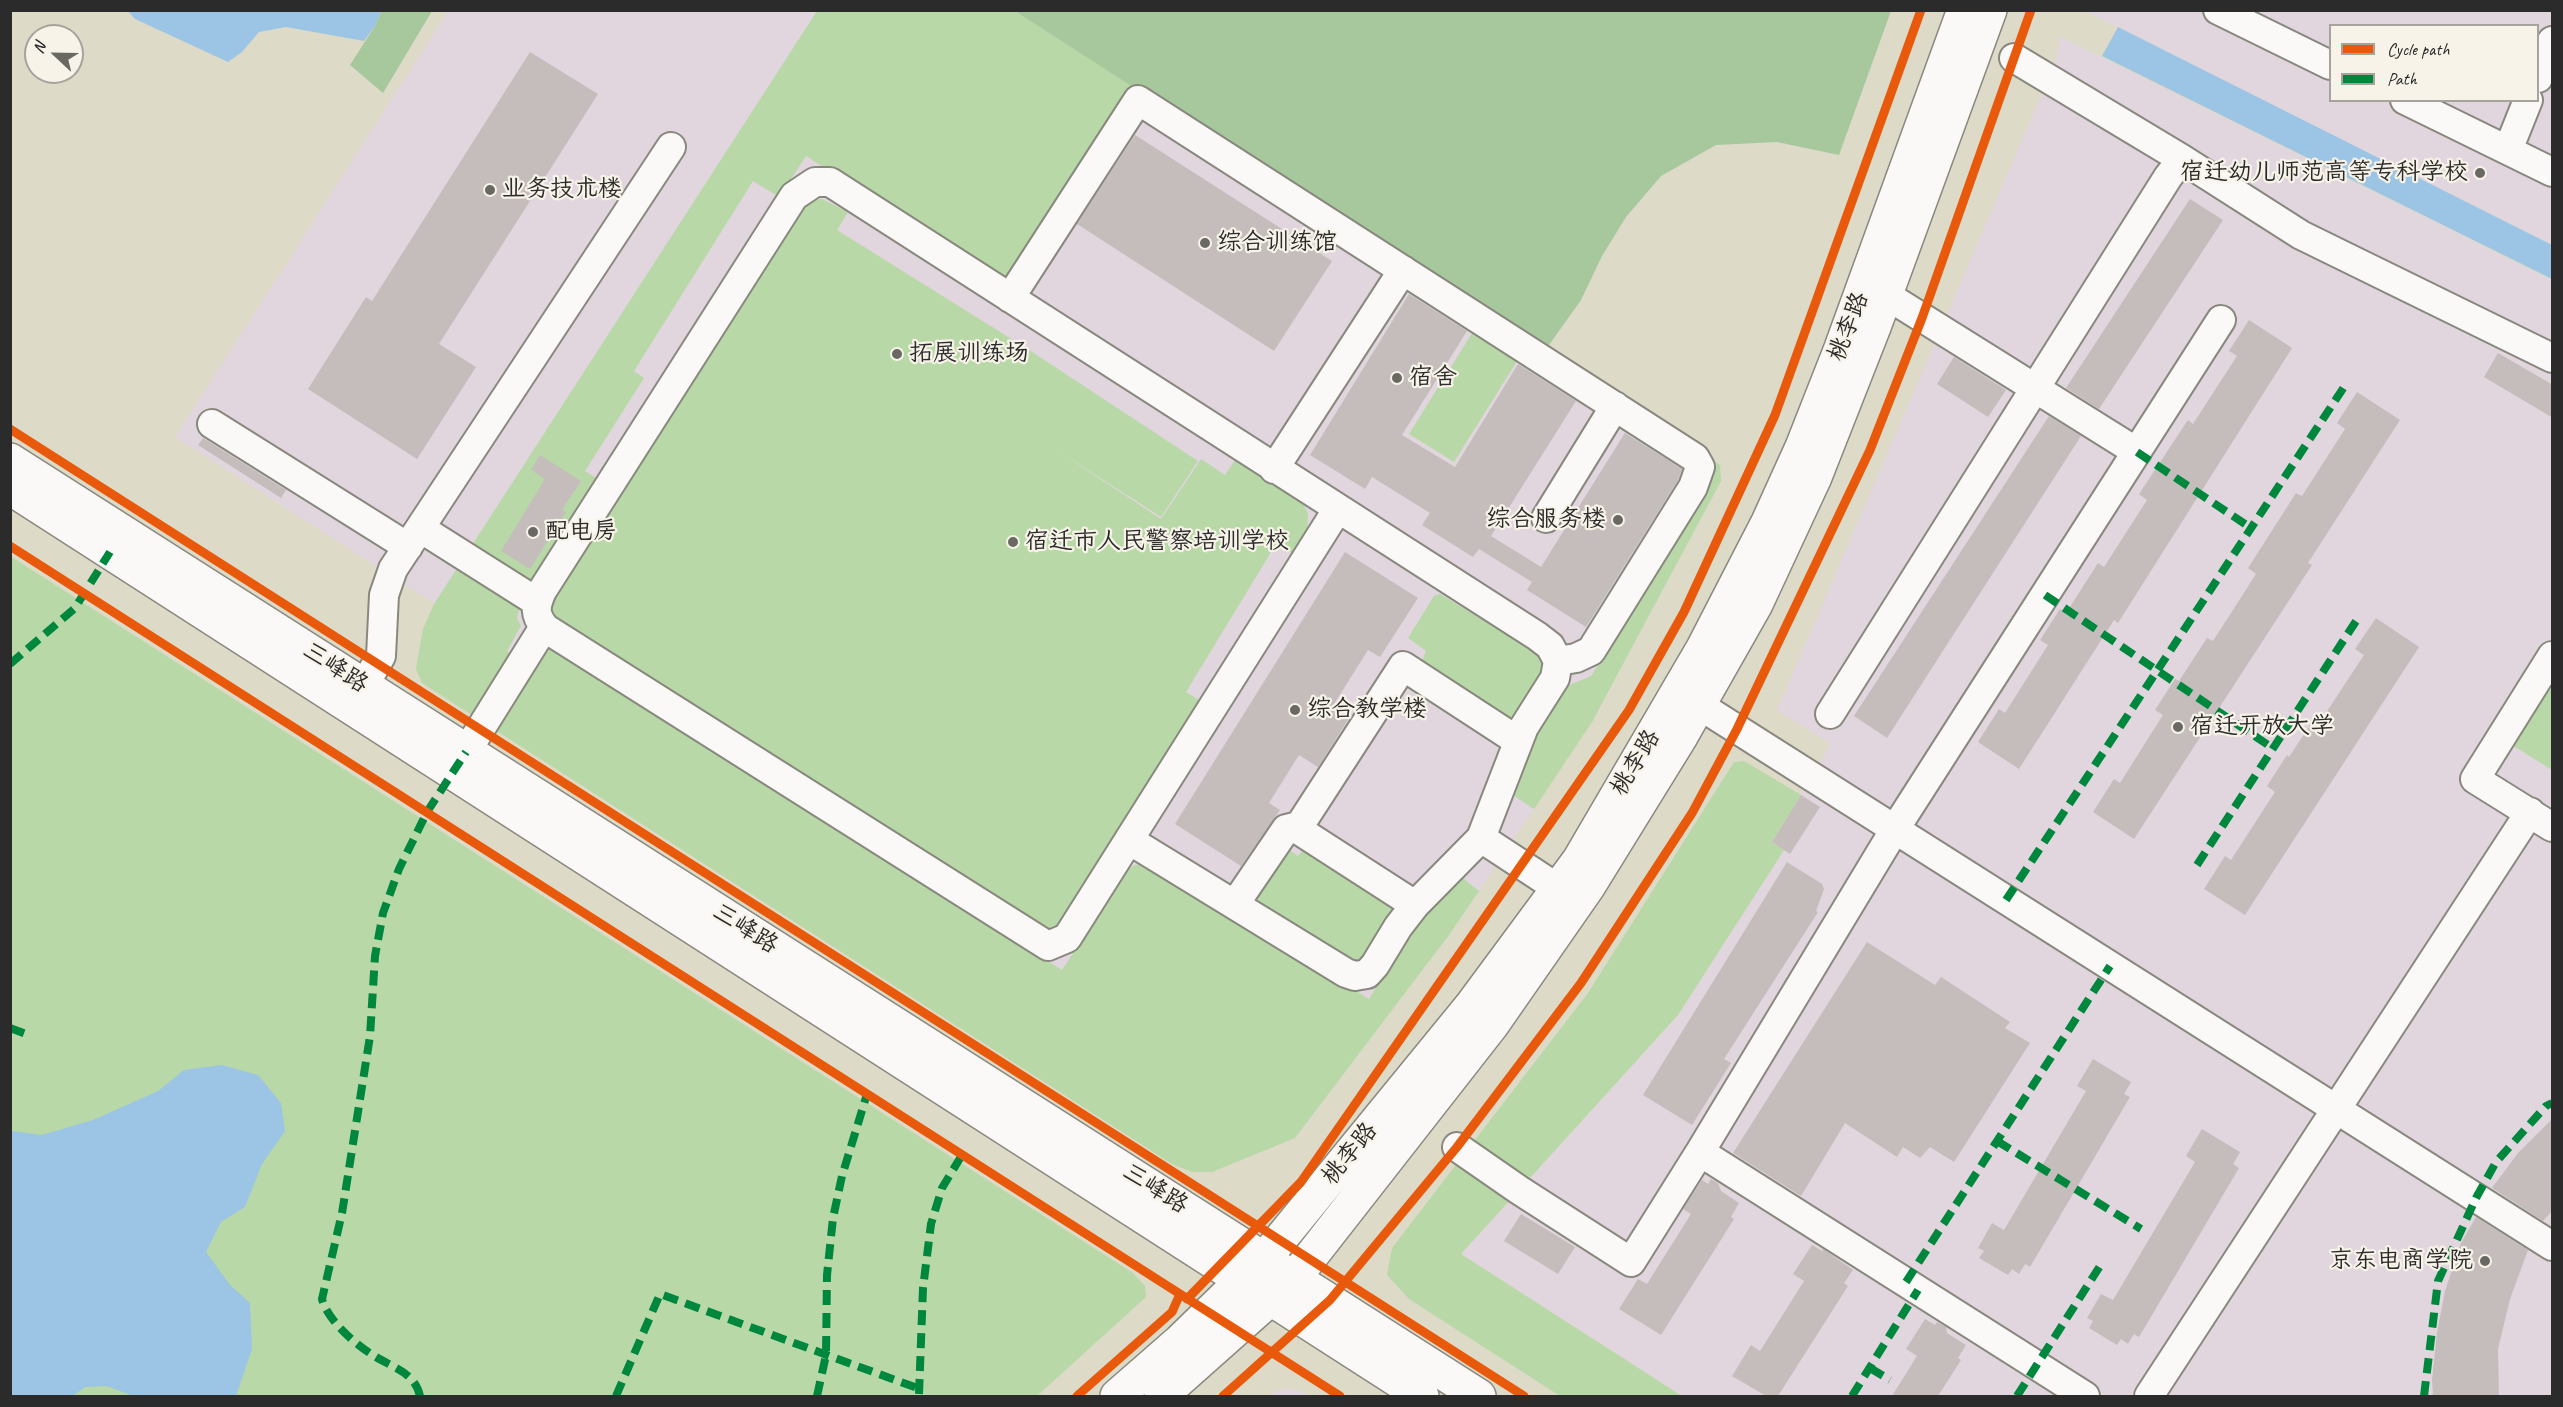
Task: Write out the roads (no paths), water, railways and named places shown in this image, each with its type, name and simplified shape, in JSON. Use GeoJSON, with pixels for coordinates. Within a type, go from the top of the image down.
{"type":"FeatureCollection","features":[{"type":"Feature","properties":{"kind":"main road","name":"桃李路"},"geometry":{"type":"LineString","coordinates":[[1689,698],[1802,447],[1841,348],[1964,10]]}},
{"type":"Feature","properties":{"kind":"main road","name":"桃李路"},"geometry":{"type":"LineString","coordinates":[[1161,1396],[1295,1277],[1492,1025],[1568,895],[1689,698],[1756,604],[1815,477],[1886,295],[1990,10]]}},
{"type":"Feature","properties":{"kind":"main road","name":"三峰路"},"geometry":{"type":"LineString","coordinates":[[10,460],[357,696],[1241,1281],[1422,1396]]}},
{"type":"Feature","properties":{"kind":"main road","name":"三峰路"},"geometry":{"type":"LineString","coordinates":[[10,488],[357,696],[466,752],[1479,1396]]}},
{"type":"Feature","properties":{"kind":"main road","name":"桃李路"},"geometry":{"type":"LineString","coordinates":[[1117,1396],[1265,1258],[1471,1006],[1568,895]]}},
{"type":"Feature","properties":{"kind":"lane"},"geometry":{"type":"LineString","coordinates":[[2218,10],[2329,64]]}},
{"type":"Feature","properties":{"kind":"lane"},"geometry":{"type":"LineString","coordinates":[[2539,76],[2553,41]]}},
{"type":"Feature","properties":{"kind":"lane"},"geometry":{"type":"LineString","coordinates":[[2014,58],[2182,159],[2301,235],[2553,358]]}},
{"type":"Feature","properties":{"kind":"lane"},"geometry":{"type":"LineString","coordinates":[[1010,298],[1137,100],[1695,458],[1700,467],[1693,487],[1591,651],[1576,658],[1558,661]]}},
{"type":"Feature","properties":{"kind":"lane"},"geometry":{"type":"LineString","coordinates":[[2409,102],[2553,171]]}},
{"type":"Feature","properties":{"kind":"lane"},"geometry":{"type":"LineString","coordinates":[[2508,150],[2527,102]]}},
{"type":"Feature","properties":{"kind":"lane"},"geometry":{"type":"LineString","coordinates":[[357,696],[381,656],[386,583],[671,147]]}},
{"type":"Feature","properties":{"kind":"lane"},"geometry":{"type":"LineString","coordinates":[[1830,714],[2168,177],[2182,159]]}},
{"type":"Feature","properties":{"kind":"lane"},"geometry":{"type":"LineString","coordinates":[[466,752],[541,615],[542,591],[794,196],[815,182],[830,182],[1337,510],[1537,636],[1550,646],[1558,661],[1555,678],[1524,727],[1481,838],[1415,905],[1367,974],[1354,976],[1336,968],[1129,840]]}},
{"type":"Feature","properties":{"kind":"lane"},"geometry":{"type":"LineString","coordinates":[[1274,469],[1403,270]]}},
{"type":"Feature","properties":{"kind":"lane"},"geometry":{"type":"LineString","coordinates":[[1886,295],[2137,452]]}},
{"type":"Feature","properties":{"kind":"lane"},"geometry":{"type":"LineString","coordinates":[[1457,1147],[1631,1262],[1895,830],[2221,320]]}},
{"type":"Feature","properties":{"kind":"lane"},"geometry":{"type":"LineString","coordinates":[[1546,518],[1615,406]]}},
{"type":"Feature","properties":{"kind":"lane"},"geometry":{"type":"LineString","coordinates":[[212,424],[414,537],[541,615],[1048,946],[1067,938],[1337,510]]}},
{"type":"Feature","properties":{"kind":"lane"},"geometry":{"type":"LineString","coordinates":[[2149,1396],[2336,1110],[2541,820],[2475,779],[2553,656]]}},
{"type":"Feature","properties":{"kind":"lane"},"geometry":{"type":"LineString","coordinates":[[1298,828],[1403,666],[1518,741]]}},
{"type":"Feature","properties":{"kind":"lane"},"geometry":{"type":"LineString","coordinates":[[1689,698],[2553,1246]]}},
{"type":"Feature","properties":{"kind":"lane"},"geometry":{"type":"LineString","coordinates":[[1235,904],[1286,829],[1298,828],[1415,905]]}},
{"type":"Feature","properties":{"kind":"lane"},"geometry":{"type":"LineString","coordinates":[[1481,838],[1568,895]]}},
{"type":"Feature","properties":{"kind":"lane"},"geometry":{"type":"LineString","coordinates":[[1700,1152],[2085,1396]]}},
{"type":"Feature","properties":{"kind":"water"},"geometry":{"type":"Polygon","coordinates":[[[128,11],[381,11],[375,26],[364,41],[286,27],[259,32],[242,52],[228,62],[135,19],[128,11]]]}},
{"type":"Feature","properties":{"kind":"water"},"geometry":{"type":"Polygon","coordinates":[[[2118,27],[2552,245],[2552,279],[2102,56],[2118,27]]]}},
{"type":"Feature","properties":{"kind":"water"},"geometry":{"type":"Polygon","coordinates":[[[222,1065],[258,1075],[281,1103],[285,1131],[262,1164],[245,1207],[221,1222],[206,1252],[230,1285],[250,1303],[252,1349],[236,1396],[133,1396],[107,1386],[85,1387],[73,1396],[11,1396],[11,1131],[42,1135],[93,1120],[158,1091],[184,1070],[222,1065]]]}},
{"type":"Feature","properties":{"kind":"place","name":"宿迁幼儿师范高等专科学校"},"geometry":{"type":"Point","coordinates":[2480,173]}},
{"type":"Feature","properties":{"kind":"place","name":"业务技术楼"},"geometry":{"type":"Point","coordinates":[490,190]}},
{"type":"Feature","properties":{"kind":"place","name":"综合训练馆"},"geometry":{"type":"Point","coordinates":[1205,243]}},
{"type":"Feature","properties":{"kind":"place","name":"拓展训练场"},"geometry":{"type":"Point","coordinates":[897,354]}},
{"type":"Feature","properties":{"kind":"place","name":"宿舍"},"geometry":{"type":"Point","coordinates":[1397,378]}},
{"type":"Feature","properties":{"kind":"place","name":"综合服务楼"},"geometry":{"type":"Point","coordinates":[1618,520]}},
{"type":"Feature","properties":{"kind":"place","name":"配电房"},"geometry":{"type":"Point","coordinates":[533,532]}},
{"type":"Feature","properties":{"kind":"place","name":"宿迁市人民警察培训学校"},"geometry":{"type":"Point","coordinates":[1013,542]}},
{"type":"Feature","properties":{"kind":"place","name":"综合教学楼"},"geometry":{"type":"Point","coordinates":[1295,710]}},
{"type":"Feature","properties":{"kind":"place","name":"宿迁开放大学"},"geometry":{"type":"Point","coordinates":[2178,727]}},
{"type":"Feature","properties":{"kind":"place","name":"京东电商学院"},"geometry":{"type":"Point","coordinates":[2485,1261]}}]}
